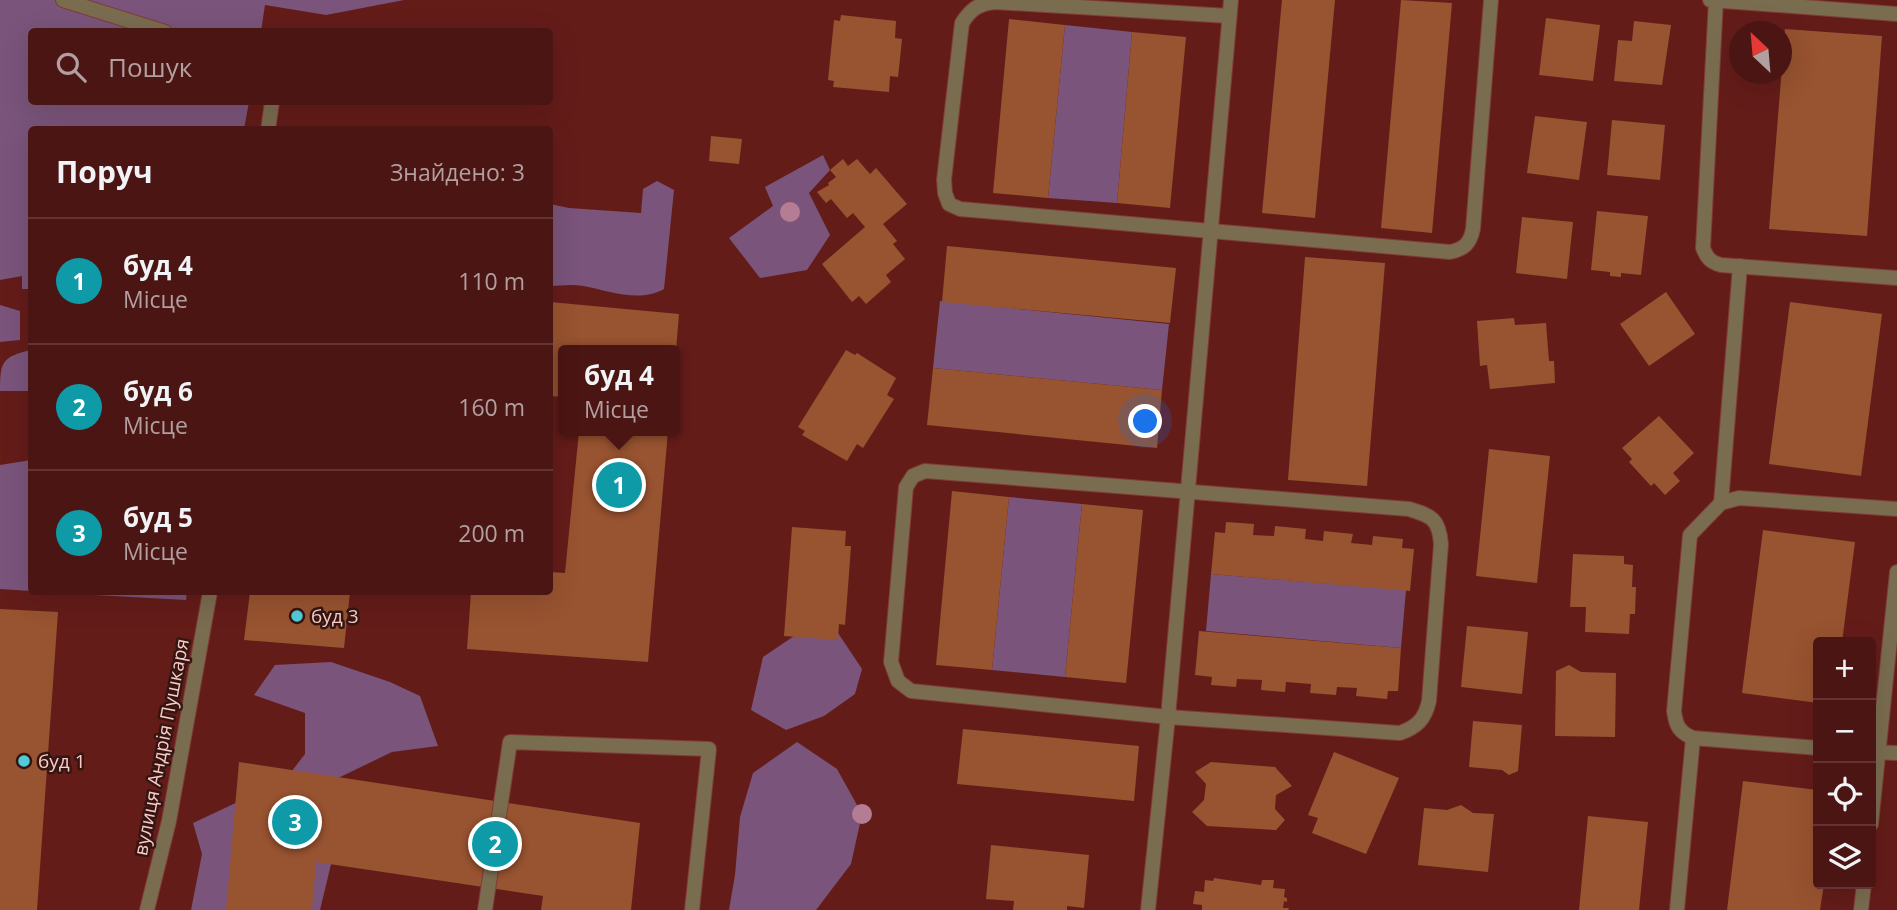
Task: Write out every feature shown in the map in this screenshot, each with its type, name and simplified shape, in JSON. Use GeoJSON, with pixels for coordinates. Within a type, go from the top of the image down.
{"type":"FeatureCollection","features":[{"type":"Feature","properties":{"kind":"street"},"geometry":{"type":"LineString","coordinates":[[63,0],[152,28]]}},
{"type":"Feature","properties":{"kind":"street"},"geometry":{"type":"LineString","coordinates":[[1147,910],[1168,717],[1231,0]]}},
{"type":"Feature","properties":{"kind":"street"},"geometry":{"type":"LineString","coordinates":[[1229,16],[995,2],[970,10],[962,23],[944,180],[944,193],[949,204],[960,209],[1450,252],[1463,249],[1471,239],[1473,229],[1491,0]]}},
{"type":"Feature","properties":{"kind":"street"},"geometry":{"type":"LineString","coordinates":[[1710,0],[1897,14]]}},
{"type":"Feature","properties":{"kind":"street"},"geometry":{"type":"LineString","coordinates":[[1716,1],[1703,248],[1707,257],[1712,263],[1897,278]]}},
{"type":"Feature","properties":{"kind":"street"},"geometry":{"type":"LineString","coordinates":[[269,126],[272,105]]}},
{"type":"Feature","properties":{"kind":"street"},"geometry":{"type":"LineString","coordinates":[[1721,503],[1740,266]]}},
{"type":"Feature","properties":{"kind":"street"},"geometry":{"type":"LineString","coordinates":[[932,471],[1409,509],[1430,515],[1440,529],[1441,544],[1429,701],[1426,716],[1413,729],[1399,733],[1168,717],[911,691],[898,681],[891,662],[906,487],[913,476],[932,471]]}},
{"type":"Feature","properties":{"kind":"street"},"geometry":{"type":"LineString","coordinates":[[1813,748],[1693,738],[1684,734],[1676,725],[1674,711],[1690,535],[1721,503],[1739,498],[1897,509]]}},
{"type":"Feature","properties":{"kind":"street"},"geometry":{"type":"LineString","coordinates":[[1876,744],[1897,572]]}},
{"type":"Feature","properties":{"kind":"street","name":"вулиця Андрія Пушкаря"},"geometry":{"type":"LineString","coordinates":[[147,910],[169,821],[209,595]]}},
{"type":"Feature","properties":{"kind":"street"},"geometry":{"type":"LineString","coordinates":[[1677,910],[1693,738]]}},
{"type":"Feature","properties":{"kind":"street"},"geometry":{"type":"LineString","coordinates":[[485,910],[510,742],[709,750],[692,910]]}},
{"type":"Feature","properties":{"kind":"street"},"geometry":{"type":"LineString","coordinates":[[1876,752],[1897,753]]}},
{"type":"Feature","properties":{"kind":"street"},"geometry":{"type":"LineString","coordinates":[[1861,910],[1863,889]]}},
{"type":"Feature","properties":{"kind":"shaded area"},"geometry":{"type":"Polygon","coordinates":[[[0,0],[404,0],[326,15],[265,5],[261,28],[28,28],[28,105],[248,105],[245,126],[28,126],[28,289],[22,289],[22,276],[0,280],[0,0]]]}},
{"type":"Feature","properties":{"kind":"shaded area"},"geometry":{"type":"Polygon","coordinates":[[[1065,25],[1132,32],[1117,203],[1048,198],[1065,25]]]}},
{"type":"Feature","properties":{"kind":"shaded area"},"geometry":{"type":"Polygon","coordinates":[[[823,155],[830,170],[809,193],[830,235],[807,270],[760,278],[729,238],[773,206],[765,187],[823,155]]]}},
{"type":"Feature","properties":{"kind":"shaded area"},"geometry":{"type":"Polygon","coordinates":[[[657,181],[674,190],[664,289],[635,296],[579,285],[553,286],[553,205],[641,213],[643,189],[657,181]]]}},
{"type":"Feature","properties":{"kind":"shaded area"},"geometry":{"type":"Polygon","coordinates":[[[940,301],[1169,324],[1162,390],[933,368],[940,301]]]}},
{"type":"Feature","properties":{"kind":"shaded area"},"geometry":{"type":"Polygon","coordinates":[[[0,305],[20,311],[20,340],[0,342],[0,305]]]}},
{"type":"Feature","properties":{"kind":"shaded area"},"geometry":{"type":"Polygon","coordinates":[[[28,351],[28,391],[0,391],[2,367],[8,358],[28,351]]]}},
{"type":"Feature","properties":{"kind":"shaded area"},"geometry":{"type":"Polygon","coordinates":[[[28,460],[28,591],[0,589],[0,465],[28,460]]]}},
{"type":"Feature","properties":{"kind":"shaded area"},"geometry":{"type":"Polygon","coordinates":[[[1009,497],[1082,504],[1065,677],[992,670],[1009,497]]]}},
{"type":"Feature","properties":{"kind":"shaded area"},"geometry":{"type":"Polygon","coordinates":[[[1211,574],[1406,590],[1401,648],[1206,631],[1211,574]]]}},
{"type":"Feature","properties":{"kind":"shaded area"},"geometry":{"type":"Polygon","coordinates":[[[94,595],[187,595],[186,600],[94,595]]]}},
{"type":"Feature","properties":{"kind":"shaded area"},"geometry":{"type":"Polygon","coordinates":[[[836,630],[862,669],[855,694],[824,716],[786,730],[751,710],[763,657],[797,634],[836,630]]]}},
{"type":"Feature","properties":{"kind":"shaded area"},"geometry":{"type":"Polygon","coordinates":[[[331,662],[390,682],[420,696],[438,746],[392,752],[336,779],[340,827],[320,910],[191,910],[202,854],[193,823],[285,780],[305,754],[305,713],[254,695],[275,665],[331,662]]]}},
{"type":"Feature","properties":{"kind":"shaded area"},"geometry":{"type":"Polygon","coordinates":[[[797,742],[837,769],[862,814],[851,864],[816,910],[729,910],[740,817],[753,773],[797,742]]]}},
{"type":"Feature","properties":{"kind":"building"},"geometry":{"type":"Polygon","coordinates":[[[1282,0],[1335,0],[1315,218],[1262,213],[1282,0]]]}},
{"type":"Feature","properties":{"kind":"building"},"geometry":{"type":"Polygon","coordinates":[[[1401,0],[1452,3],[1432,233],[1381,228],[1401,0]]]}},
{"type":"Feature","properties":{"kind":"building"},"geometry":{"type":"Polygon","coordinates":[[[841,15],[896,21],[895,38],[902,39],[898,77],[890,76],[889,92],[833,87],[834,81],[828,80],[834,20],[840,21],[841,15]]]}},
{"type":"Feature","properties":{"kind":"building"},"geometry":{"type":"Polygon","coordinates":[[[1546,18],[1600,25],[1593,81],[1539,75],[1546,18]]]}},
{"type":"Feature","properties":{"kind":"building"},"geometry":{"type":"Polygon","coordinates":[[[1009,19],[1065,25],[1048,198],[993,193],[1009,19]]]}},
{"type":"Feature","properties":{"kind":"building"},"geometry":{"type":"Polygon","coordinates":[[[1634,21],[1671,25],[1662,85],[1614,81],[1618,40],[1632,41],[1634,21]]]}},
{"type":"Feature","properties":{"kind":"building"},"geometry":{"type":"Polygon","coordinates":[[[1792,30],[1882,36],[1867,236],[1769,229],[1781,84],[1792,84],[1792,30]]]}},
{"type":"Feature","properties":{"kind":"building"},"geometry":{"type":"Polygon","coordinates":[[[1132,32],[1186,37],[1170,208],[1117,203],[1132,32]]]}},
{"type":"Feature","properties":{"kind":"building"},"geometry":{"type":"Polygon","coordinates":[[[1535,116],[1587,122],[1579,180],[1527,173],[1535,116]]]}},
{"type":"Feature","properties":{"kind":"building"},"geometry":{"type":"Polygon","coordinates":[[[1612,120],[1665,125],[1660,180],[1607,175],[1612,120]]]}},
{"type":"Feature","properties":{"kind":"building"},"geometry":{"type":"Polygon","coordinates":[[[711,136],[742,139],[739,164],[709,161],[711,136]]]}},
{"type":"Feature","properties":{"kind":"building"},"geometry":{"type":"Polygon","coordinates":[[[843,159],[848,166],[857,159],[870,174],[876,168],[907,204],[883,224],[897,241],[893,244],[905,259],[886,275],[891,282],[866,304],[859,296],[852,302],[822,264],[865,227],[853,213],[847,218],[831,199],[826,203],[817,192],[836,177],[830,170],[843,159]]]}},
{"type":"Feature","properties":{"kind":"building"},"geometry":{"type":"Polygon","coordinates":[[[1597,211],[1648,216],[1641,275],[1621,273],[1621,277],[1610,276],[1610,272],[1591,270],[1597,211]]]}},
{"type":"Feature","properties":{"kind":"building"},"geometry":{"type":"Polygon","coordinates":[[[1522,217],[1573,222],[1567,279],[1516,273],[1522,217]]]}},
{"type":"Feature","properties":{"kind":"building"},"geometry":{"type":"Polygon","coordinates":[[[947,246],[1176,268],[1170,323],[942,302],[947,246]]]}},
{"type":"Feature","properties":{"kind":"building"},"geometry":{"type":"Polygon","coordinates":[[[1305,257],[1385,263],[1367,486],[1288,480],[1305,257]]]}},
{"type":"Feature","properties":{"kind":"building"},"geometry":{"type":"Polygon","coordinates":[[[1666,292],[1695,334],[1649,366],[1620,324],[1666,292]]]}},
{"type":"Feature","properties":{"kind":"building"},"geometry":{"type":"Polygon","coordinates":[[[553,302],[679,314],[676,345],[558,345],[558,397],[553,396],[553,302]]]}},
{"type":"Feature","properties":{"kind":"building"},"geometry":{"type":"Polygon","coordinates":[[[1790,302],[1882,314],[1861,476],[1769,464],[1790,302]]]}},
{"type":"Feature","properties":{"kind":"building"},"geometry":{"type":"Polygon","coordinates":[[[1514,318],[1515,325],[1546,323],[1549,361],[1554,361],[1555,383],[1490,389],[1487,365],[1480,366],[1477,321],[1514,318]]]}},
{"type":"Feature","properties":{"kind":"building"},"geometry":{"type":"Polygon","coordinates":[[[846,350],[855,355],[857,353],[896,378],[887,395],[894,399],[863,448],[857,444],[847,461],[802,435],[805,431],[798,427],[846,350]]]}},
{"type":"Feature","properties":{"kind":"building"},"geometry":{"type":"Polygon","coordinates":[[[933,368],[1162,390],[1157,448],[927,425],[933,368]]]}},
{"type":"Feature","properties":{"kind":"building"},"geometry":{"type":"Polygon","coordinates":[[[1659,416],[1694,453],[1673,473],[1680,481],[1665,495],[1654,483],[1651,486],[1629,462],[1632,459],[1622,448],[1659,416]]]}},
{"type":"Feature","properties":{"kind":"building"},"geometry":{"type":"Polygon","coordinates":[[[579,436],[668,436],[648,662],[467,649],[471,595],[553,595],[553,572],[565,573],[579,436]]]}},
{"type":"Feature","properties":{"kind":"building"},"geometry":{"type":"Polygon","coordinates":[[[1489,449],[1550,456],[1537,583],[1476,576],[1489,449]]]}},
{"type":"Feature","properties":{"kind":"building"},"geometry":{"type":"Polygon","coordinates":[[[952,491],[1009,497],[992,670],[936,665],[952,491]]]}},
{"type":"Feature","properties":{"kind":"building"},"geometry":{"type":"Polygon","coordinates":[[[1082,504],[1143,510],[1126,683],[1065,677],[1082,504]]]}},
{"type":"Feature","properties":{"kind":"building"},"geometry":{"type":"Polygon","coordinates":[[[1226,522],[1254,524],[1253,535],[1274,536],[1275,526],[1306,529],[1305,539],[1323,541],[1324,531],[1353,534],[1351,543],[1372,545],[1373,536],[1403,539],[1402,548],[1414,549],[1410,591],[1211,574],[1215,532],[1225,533],[1226,522]]]}},
{"type":"Feature","properties":{"kind":"building"},"geometry":{"type":"Polygon","coordinates":[[[792,527],[846,531],[845,546],[851,546],[848,587],[845,625],[839,624],[838,640],[784,636],[792,527]]]}},
{"type":"Feature","properties":{"kind":"building"},"geometry":{"type":"Polygon","coordinates":[[[1763,530],[1855,542],[1843,637],[1813,637],[1813,702],[1742,693],[1763,530]]]}},
{"type":"Feature","properties":{"kind":"building"},"geometry":{"type":"Polygon","coordinates":[[[1573,554],[1624,556],[1624,564],[1633,565],[1632,587],[1636,587],[1635,614],[1630,614],[1629,634],[1585,632],[1586,607],[1570,607],[1573,554]]]}},
{"type":"Feature","properties":{"kind":"building","name":"буд 3"},"geometry":{"type":"Polygon","coordinates":[[[250,595],[350,595],[344,648],[244,640],[250,595]]]}},
{"type":"Feature","properties":{"kind":"building","name":"буд 1"},"geometry":{"type":"Polygon","coordinates":[[[0,609],[58,612],[37,910],[0,910],[0,609]]]}},
{"type":"Feature","properties":{"kind":"building"},"geometry":{"type":"Polygon","coordinates":[[[1467,626],[1528,632],[1522,694],[1461,687],[1467,626]]]}},
{"type":"Feature","properties":{"kind":"building"},"geometry":{"type":"Polygon","coordinates":[[[1199,631],[1401,648],[1398,691],[1388,691],[1387,699],[1356,696],[1357,688],[1337,687],[1336,695],[1310,693],[1311,684],[1286,682],[1285,692],[1261,690],[1262,680],[1237,679],[1236,687],[1211,685],[1212,677],[1195,675],[1199,631]]]}},
{"type":"Feature","properties":{"kind":"building"},"geometry":{"type":"Polygon","coordinates":[[[1569,665],[1581,672],[1616,673],[1615,737],[1555,736],[1556,671],[1569,665]]]}},
{"type":"Feature","properties":{"kind":"building"},"geometry":{"type":"Polygon","coordinates":[[[1473,721],[1522,725],[1518,771],[1509,775],[1502,770],[1469,767],[1473,721]]]}},
{"type":"Feature","properties":{"kind":"building"},"geometry":{"type":"Polygon","coordinates":[[[963,729],[1139,746],[1134,801],[957,784],[963,729]]]}},
{"type":"Feature","properties":{"kind":"building"},"geometry":{"type":"Polygon","coordinates":[[[1334,752],[1399,778],[1366,854],[1312,833],[1318,818],[1308,815],[1334,752]]]}},
{"type":"Feature","properties":{"kind":"building"},"geometry":{"type":"Polygon","coordinates":[[[239,762],[640,823],[631,910],[541,910],[543,896],[316,862],[312,910],[226,910],[239,762]]]}},
{"type":"Feature","properties":{"kind":"building"},"geometry":{"type":"Polygon","coordinates":[[[1211,762],[1275,767],[1292,786],[1276,795],[1275,809],[1285,820],[1276,830],[1207,826],[1192,812],[1204,800],[1206,784],[1195,772],[1211,762]]]}},
{"type":"Feature","properties":{"kind":"building"},"geometry":{"type":"Polygon","coordinates":[[[1743,781],[1813,789],[1813,889],[1823,889],[1820,910],[1727,910],[1743,781]]]}},
{"type":"Feature","properties":{"kind":"building"},"geometry":{"type":"Polygon","coordinates":[[[1461,805],[1473,813],[1494,814],[1488,872],[1418,865],[1424,808],[1447,810],[1461,805]]]}},
{"type":"Feature","properties":{"kind":"building"},"geometry":{"type":"Polygon","coordinates":[[[1588,816],[1648,822],[1639,910],[1579,910],[1588,816]]]}},
{"type":"Feature","properties":{"kind":"building"},"geometry":{"type":"Polygon","coordinates":[[[991,845],[1089,855],[1084,908],[1067,906],[1067,910],[1013,910],[1014,901],[986,899],[991,845]]]}},
{"type":"Feature","properties":{"kind":"building"},"geometry":{"type":"Polygon","coordinates":[[[1214,878],[1261,885],[1262,880],[1274,880],[1273,888],[1285,889],[1284,897],[1287,902],[1284,901],[1283,908],[1289,908],[1202,910],[1202,905],[1193,904],[1195,891],[1204,892],[1205,880],[1213,881],[1214,878]]]}},
{"type":"Feature","properties":{"kind":"place","name":"буд 4"},"geometry":{"type":"Point","coordinates":[619,485]}},
{"type":"Feature","properties":{"kind":"place","name":"буд 3"},"geometry":{"type":"Point","coordinates":[297,616]}},
{"type":"Feature","properties":{"kind":"place","name":"буд 1"},"geometry":{"type":"Point","coordinates":[24,761]}},
{"type":"Feature","properties":{"kind":"place","name":"буд 5"},"geometry":{"type":"Point","coordinates":[295,822]}},
{"type":"Feature","properties":{"kind":"place","name":"буд 6"},"geometry":{"type":"Point","coordinates":[495,844]}}]}
